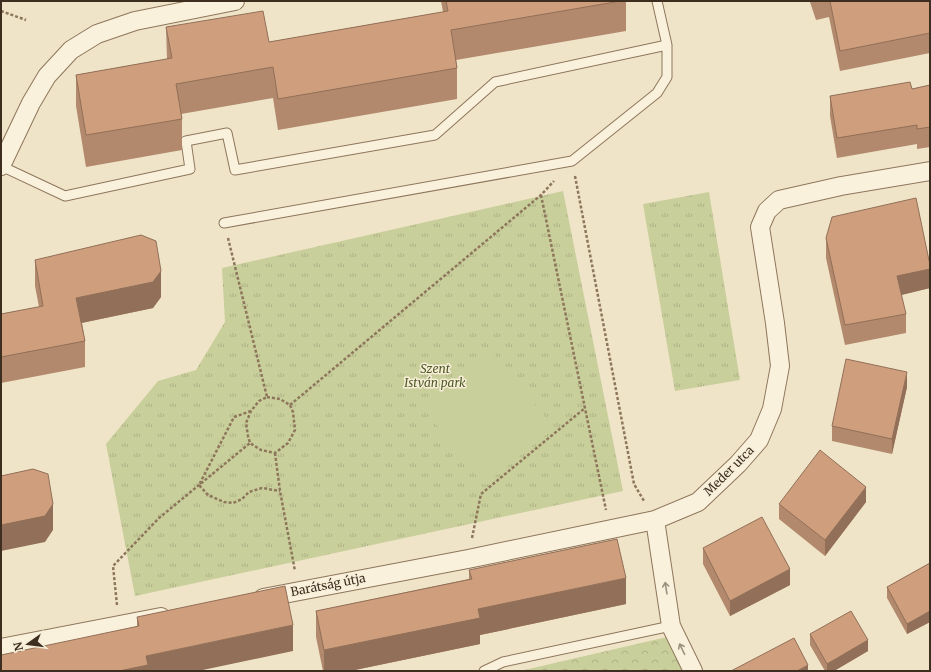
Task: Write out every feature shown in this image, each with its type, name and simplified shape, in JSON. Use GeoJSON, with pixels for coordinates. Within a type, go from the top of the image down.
{"type":"FeatureCollection","features":[{"type":"Feature","properties":{"kind":"street"},"geometry":{"type":"LineString","coordinates":[[1,166],[30,103],[47,76],[71,50],[97,34],[135,21],[235,1]]}},
{"type":"Feature","properties":{"kind":"street","name":"Meder utca"},"geometry":{"type":"LineString","coordinates":[[655,520],[698,502],[738,464],[759,440],[772,409],[780,366],[775,322],[760,227],[767,211],[779,200],[841,186],[930,171]]}},
{"type":"Feature","properties":{"kind":"street"},"geometry":{"type":"LineString","coordinates":[[655,520],[671,626],[693,671]]}},
{"type":"Feature","properties":{"kind":"street","name":"Barátság útja"},"geometry":{"type":"LineString","coordinates":[[244,602],[468,559],[655,520]]}},
{"type":"Feature","properties":{"kind":"street"},"geometry":{"type":"LineString","coordinates":[[1,648],[174,615]]}},
{"type":"Feature","properties":{"kind":"lane"},"geometry":{"type":"LineString","coordinates":[[224,223],[572,162],[657,93],[667,77],[667,45],[657,1]]}},
{"type":"Feature","properties":{"kind":"lane"},"geometry":{"type":"LineString","coordinates":[[1,166],[65,196],[190,169],[186,141],[228,133],[235,170],[435,135],[495,82],[667,45]]}},
{"type":"Feature","properties":{"kind":"lane"},"geometry":{"type":"LineString","coordinates":[[484,671],[503,662],[671,626]]}},
{"type":"Feature","properties":{"kind":"path"},"geometry":{"type":"LineString","coordinates":[[1,11],[26,20]]}},
{"type":"Feature","properties":{"kind":"path"},"geometry":{"type":"LineString","coordinates":[[290,404],[541,195],[572,162]]}},
{"type":"Feature","properties":{"kind":"path"},"geometry":{"type":"LineString","coordinates":[[572,162],[634,484],[655,520]]}},
{"type":"Feature","properties":{"kind":"path"},"geometry":{"type":"LineString","coordinates":[[541,195],[610,530]]}},
{"type":"Feature","properties":{"kind":"path"},"geometry":{"type":"LineString","coordinates":[[224,223],[267,397]]}},
{"type":"Feature","properties":{"kind":"path"},"geometry":{"type":"LineString","coordinates":[[267,397],[280,398],[290,404],[293,412],[295,430],[288,443],[275,453],[261,450],[250,443],[246,423],[251,411],[259,401],[267,397]]}},
{"type":"Feature","properties":{"kind":"path"},"geometry":{"type":"LineString","coordinates":[[468,559],[481,494],[585,408]]}},
{"type":"Feature","properties":{"kind":"path"},"geometry":{"type":"LineString","coordinates":[[199,485],[234,417],[251,411]]}},
{"type":"Feature","properties":{"kind":"path"},"geometry":{"type":"LineString","coordinates":[[119,625],[113,566],[159,518],[250,443]]}},
{"type":"Feature","properties":{"kind":"path"},"geometry":{"type":"LineString","coordinates":[[275,453],[280,491],[298,591]]}},
{"type":"Feature","properties":{"kind":"path"},"geometry":{"type":"LineString","coordinates":[[199,485],[208,495],[224,502],[233,503],[242,499],[249,492],[262,488],[280,491]]}},
{"type":"Feature","properties":{"kind":"green space","name":"Szent István park"},"geometry":{"type":"Polygon","coordinates":[[[563,191],[623,491],[135,596],[106,444],[158,381],[196,370],[225,322],[222,268],[563,191]]]}},
{"type":"Feature","properties":{"kind":"green space"},"geometry":{"type":"Polygon","coordinates":[[[709,192],[740,380],[675,391],[643,204],[709,192]]]}},
{"type":"Feature","properties":{"kind":"green space"},"geometry":{"type":"Polygon","coordinates":[[[489,348],[554,428],[484,485],[420,404],[489,348]]]}},
{"type":"Feature","properties":{"kind":"green space"},"geometry":{"type":"Polygon","coordinates":[[[667,637],[685,671],[520,671],[667,637]]]}},
{"type":"Feature","properties":{"kind":"building"},"geometry":{"type":"Polygon","coordinates":[[[446,1],[621,1],[451,30],[457,68],[278,99],[273,67],[176,84],[182,119],[86,135],[76,75],[172,58],[166,27],[263,11],[269,42],[448,11],[446,1]]]}},
{"type":"Feature","properties":{"kind":"building"},"geometry":{"type":"Polygon","coordinates":[[[830,1],[930,1],[930,33],[840,51],[830,1]]]}},
{"type":"Feature","properties":{"kind":"building"},"geometry":{"type":"Polygon","coordinates":[[[910,82],[912,89],[930,85],[930,127],[917,129],[917,125],[837,138],[830,96],[910,82]]]}},
{"type":"Feature","properties":{"kind":"building"},"geometry":{"type":"Polygon","coordinates":[[[916,198],[930,269],[897,276],[906,314],[845,325],[826,238],[832,217],[916,198]]]}},
{"type":"Feature","properties":{"kind":"building"},"geometry":{"type":"Polygon","coordinates":[[[141,235],[156,241],[161,271],[153,282],[76,298],[85,341],[1,357],[1,314],[43,306],[35,260],[141,235]]]}},
{"type":"Feature","properties":{"kind":"building"},"geometry":{"type":"Polygon","coordinates":[[[846,359],[907,372],[892,439],[832,426],[846,359]]]}},
{"type":"Feature","properties":{"kind":"building"},"geometry":{"type":"Polygon","coordinates":[[[820,450],[866,487],[825,540],[779,504],[820,450]]]}},
{"type":"Feature","properties":{"kind":"building"},"geometry":{"type":"Polygon","coordinates":[[[33,469],[48,474],[53,504],[45,516],[1,525],[1,476],[33,469]]]}},
{"type":"Feature","properties":{"kind":"building"},"geometry":{"type":"Polygon","coordinates":[[[762,517],[790,569],[730,601],[703,548],[762,517]]]}},
{"type":"Feature","properties":{"kind":"building"},"geometry":{"type":"Polygon","coordinates":[[[617,539],[626,578],[478,609],[480,618],[324,650],[316,611],[472,579],[469,570],[617,539]]]}},
{"type":"Feature","properties":{"kind":"building"},"geometry":{"type":"Polygon","coordinates":[[[930,563],[930,611],[907,624],[887,587],[930,563]]]}},
{"type":"Feature","properties":{"kind":"building"},"geometry":{"type":"Polygon","coordinates":[[[285,586],[293,625],[146,656],[148,665],[119,671],[1,671],[1,655],[139,626],[137,617],[285,586]]]}},
{"type":"Feature","properties":{"kind":"building"},"geometry":{"type":"Polygon","coordinates":[[[851,611],[868,640],[827,664],[810,634],[851,611]]]}},
{"type":"Feature","properties":{"kind":"building"},"geometry":{"type":"Polygon","coordinates":[[[794,638],[808,665],[797,671],[731,671],[794,638]]]}}]}
